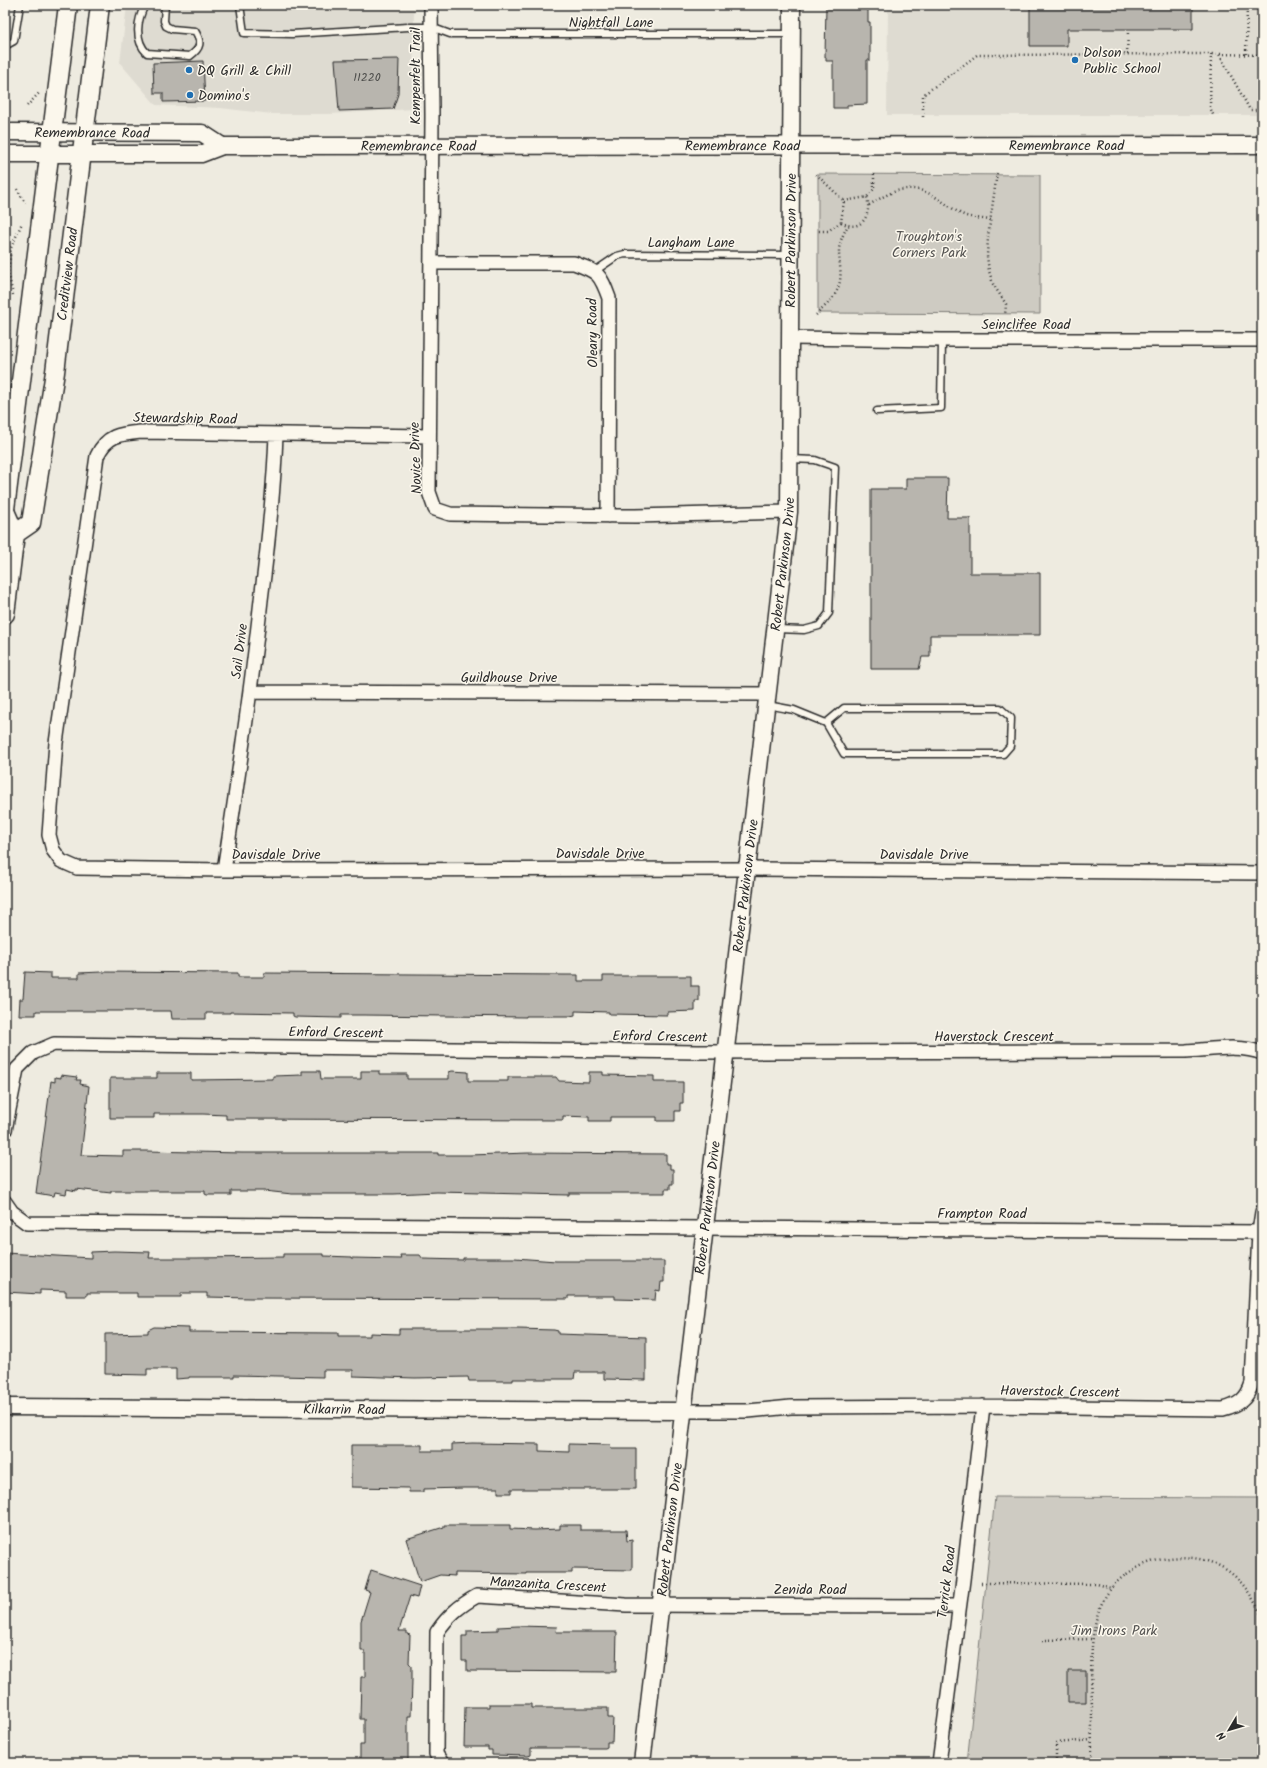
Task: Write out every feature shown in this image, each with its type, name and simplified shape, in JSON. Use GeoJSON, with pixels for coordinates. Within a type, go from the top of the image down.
{"type":"FeatureCollection","features":[{"type":"Feature","properties":{"kind":"main road"},"geometry":{"type":"LineString","coordinates":[[5,614],[15,534],[5,510],[68,5]]}},
{"type":"Feature","properties":{"kind":"main road","name":"Creditview Road"},"geometry":{"type":"LineString","coordinates":[[15,534],[32,523],[55,372],[100,5]]}},
{"type":"Feature","properties":{"kind":"street","name":"Kempenfelt Trail"},"geometry":{"type":"LineString","coordinates":[[431,5],[431,146]]}},
{"type":"Feature","properties":{"kind":"street","name":"Robert Parkinson Drive"},"geometry":{"type":"LineString","coordinates":[[642,1763],[789,512],[792,5]]}},
{"type":"Feature","properties":{"kind":"street","name":"Remembrance Road"},"geometry":{"type":"LineString","coordinates":[[5,132],[202,133],[222,146]]}},
{"type":"Feature","properties":{"kind":"street","name":"Remembrance Road"},"geometry":{"type":"LineString","coordinates":[[5,154],[201,154],[222,146],[1262,144]]}},
{"type":"Feature","properties":{"kind":"street","name":"Novice Drive"},"geometry":{"type":"LineString","coordinates":[[431,146],[429,492],[435,509],[450,514],[608,516],[789,512]]}},
{"type":"Feature","properties":{"kind":"street"},"geometry":{"type":"LineString","coordinates":[[431,263],[574,264],[595,272]]}},
{"type":"Feature","properties":{"kind":"street","name":"Oleary Road"},"geometry":{"type":"LineString","coordinates":[[595,272],[604,284],[610,298],[608,516]]}},
{"type":"Feature","properties":{"kind":"street","name":"Seinclifee Road"},"geometry":{"type":"LineString","coordinates":[[790,338],[942,340],[1262,340]]}},
{"type":"Feature","properties":{"kind":"street","name":"Stewardship Road"},"geometry":{"type":"LineString","coordinates":[[56,743],[97,456],[102,446],[110,438],[123,433],[141,432],[429,436]]}},
{"type":"Feature","properties":{"kind":"street","name":"Sail Drive"},"geometry":{"type":"LineString","coordinates":[[224,870],[250,692],[269,536],[276,435]]}},
{"type":"Feature","properties":{"kind":"street","name":"Guildhouse Drive"},"geometry":{"type":"LineString","coordinates":[[250,692],[767,700]]}},
{"type":"Feature","properties":{"kind":"street","name":"Davisdale Drive"},"geometry":{"type":"LineString","coordinates":[[56,743],[49,835],[53,850],[61,860],[77,868],[224,870],[747,869],[1262,873]]}},
{"type":"Feature","properties":{"kind":"street","name":"Enford Crescent"},"geometry":{"type":"LineString","coordinates":[[5,1130],[16,1069],[33,1054],[54,1044],[726,1052]]}},
{"type":"Feature","properties":{"kind":"street","name":"Haverstock Crescent"},"geometry":{"type":"LineString","coordinates":[[726,1052],[1186,1051],[1242,1048],[1262,1053]]}},
{"type":"Feature","properties":{"kind":"street"},"geometry":{"type":"LineString","coordinates":[[5,1202],[12,1212],[27,1223],[705,1228]]}},
{"type":"Feature","properties":{"kind":"street","name":"Haverstock Crescent"},"geometry":{"type":"LineString","coordinates":[[683,1411],[748,1411],[791,1407],[983,1406],[1223,1409],[1234,1406],[1242,1402],[1247,1396],[1252,1383],[1259,1232],[1262,1212]]}},
{"type":"Feature","properties":{"kind":"street","name":"Frampton Road"},"geometry":{"type":"LineString","coordinates":[[705,1228],[1259,1232]]}},
{"type":"Feature","properties":{"kind":"street","name":"Terrick Road"},"geometry":{"type":"LineString","coordinates":[[939,1763],[960,1606],[983,1406]]}},
{"type":"Feature","properties":{"kind":"street","name":"Kilkarrin Road"},"geometry":{"type":"LineString","coordinates":[[5,1408],[683,1411]]}},
{"type":"Feature","properties":{"kind":"street","name":"Manzanita Crescent"},"geometry":{"type":"LineString","coordinates":[[442,1763],[436,1754],[437,1632],[447,1617],[461,1605],[477,1596],[626,1605],[660,1605]]}},
{"type":"Feature","properties":{"kind":"street","name":"Zenida Road"},"geometry":{"type":"LineString","coordinates":[[660,1605],[960,1606]]}},
{"type":"Feature","properties":{"kind":"lane"},"geometry":{"type":"LineString","coordinates":[[5,46],[14,41],[20,5]]}},
{"type":"Feature","properties":{"kind":"lane"},"geometry":{"type":"LineString","coordinates":[[145,5],[141,13],[138,29],[141,47],[147,53],[190,56],[201,45],[200,38],[195,31],[172,29],[166,26],[164,21],[165,5]]}},
{"type":"Feature","properties":{"kind":"lane"},"geometry":{"type":"LineString","coordinates":[[240,5],[244,33],[292,34],[431,27]]}},
{"type":"Feature","properties":{"kind":"lane","name":"Nightfall Lane"},"geometry":{"type":"LineString","coordinates":[[431,27],[450,34],[792,34]]}},
{"type":"Feature","properties":{"kind":"lane","name":"Langham Lane"},"geometry":{"type":"LineString","coordinates":[[595,272],[617,256],[624,254],[791,255]]}},
{"type":"Feature","properties":{"kind":"lane"},"geometry":{"type":"LineString","coordinates":[[876,411],[941,408],[942,340]]}},
{"type":"Feature","properties":{"kind":"lane"},"geometry":{"type":"LineString","coordinates":[[776,629],[804,630],[820,626],[829,613],[835,468],[815,460],[790,459]]}},
{"type":"Feature","properties":{"kind":"lane"},"geometry":{"type":"LineString","coordinates":[[767,700],[826,723],[844,754],[1003,754],[1010,746],[1011,718],[1000,708],[844,708],[826,723]]}},
{"type":"Feature","properties":{"kind":"path"},"geometry":{"type":"LineString","coordinates":[[1246,54],[1247,5]]}},
{"type":"Feature","properties":{"kind":"path"},"geometry":{"type":"LineString","coordinates":[[1127,54],[1128,32]]}},
{"type":"Feature","properties":{"kind":"path"},"geometry":{"type":"LineString","coordinates":[[1211,54],[1210,107],[1214,117]]}},
{"type":"Feature","properties":{"kind":"path"},"geometry":{"type":"LineString","coordinates":[[1219,54],[1250,110],[1260,110],[1259,116]]}},
{"type":"Feature","properties":{"kind":"path"},"geometry":{"type":"LineString","coordinates":[[923,116],[923,95],[977,55],[1262,54]]}},
{"type":"Feature","properties":{"kind":"path"},"geometry":{"type":"LineString","coordinates":[[844,201],[867,197],[874,189],[874,173]]}},
{"type":"Feature","properties":{"kind":"path"},"geometry":{"type":"LineString","coordinates":[[997,173],[990,220],[988,256],[989,271],[993,284],[1006,304],[1005,316]]}},
{"type":"Feature","properties":{"kind":"path"},"geometry":{"type":"LineString","coordinates":[[816,174],[844,201]]}},
{"type":"Feature","properties":{"kind":"path"},"geometry":{"type":"LineString","coordinates":[[869,205],[893,191],[913,188],[930,194],[967,216],[990,220]]}},
{"type":"Feature","properties":{"kind":"path"},"geometry":{"type":"LineString","coordinates":[[17,189],[26,204],[25,210]]}},
{"type":"Feature","properties":{"kind":"path"},"geometry":{"type":"LineString","coordinates":[[841,222],[848,225],[862,222],[868,213],[869,205],[867,197]]}},
{"type":"Feature","properties":{"kind":"path"},"geometry":{"type":"LineString","coordinates":[[816,231],[828,231],[841,222],[844,201]]}},
{"type":"Feature","properties":{"kind":"path"},"geometry":{"type":"LineString","coordinates":[[15,300],[8,272],[11,248],[23,222]]}},
{"type":"Feature","properties":{"kind":"path"},"geometry":{"type":"LineString","coordinates":[[816,315],[838,290],[841,274],[839,250],[840,243],[848,225]]}},
{"type":"Feature","properties":{"kind":"path"},"geometry":{"type":"LineString","coordinates":[[1094,1763],[1092,1740],[1093,1638],[1096,1621],[1102,1602],[1111,1588],[1132,1571],[1148,1562],[1166,1558],[1201,1560],[1225,1569],[1242,1583],[1251,1595],[1262,1616]]}},
{"type":"Feature","properties":{"kind":"path"},"geometry":{"type":"LineString","coordinates":[[981,1583],[1096,1584],[1111,1588]]}},
{"type":"Feature","properties":{"kind":"path"},"geometry":{"type":"LineString","coordinates":[[1042,1640],[1093,1638]]}},
{"type":"Feature","properties":{"kind":"path"},"geometry":{"type":"LineString","coordinates":[[1056,1763],[1056,1743],[1092,1740]]}},
{"type":"Feature","properties":{"kind":"shaded area"},"geometry":{"type":"Polygon","coordinates":[[[127,5],[414,5],[413,109],[330,114],[272,114],[220,108],[156,105],[120,63],[127,5]]]}},
{"type":"Feature","properties":{"kind":"shaded area","name":"Dolson Public School"},"geometry":{"type":"Polygon","coordinates":[[[888,5],[1262,5],[1262,115],[887,115],[888,5]]]}},
{"type":"Feature","properties":{"kind":"green space","name":"Troughton's Corners Park"},"geometry":{"type":"Polygon","coordinates":[[[818,174],[1040,175],[1040,314],[818,313],[818,174]]]}},
{"type":"Feature","properties":{"kind":"green space","name":"Jim Irons Park"},"geometry":{"type":"Polygon","coordinates":[[[995,1497],[1262,1498],[1262,1763],[967,1763],[995,1497]]]}},
{"type":"Feature","properties":{"kind":"building"},"geometry":{"type":"Polygon","coordinates":[[[826,5],[868,5],[868,22],[870,22],[870,60],[867,60],[867,104],[847,105],[847,108],[833,108],[833,61],[826,61],[825,57],[826,5]]]}},
{"type":"Feature","properties":{"kind":"building"},"geometry":{"type":"Polygon","coordinates":[[[1030,5],[1193,5],[1193,29],[1067,29],[1067,46],[1030,46],[1030,5]]]}},
{"type":"Feature","properties":{"kind":"building"},"geometry":{"type":"Polygon","coordinates":[[[399,59],[398,94],[393,109],[339,111],[335,60],[399,59]]]}},
{"type":"Feature","properties":{"kind":"building"},"geometry":{"type":"Polygon","coordinates":[[[203,61],[205,101],[163,102],[163,93],[154,93],[153,63],[203,61]]]}},
{"type":"Feature","properties":{"kind":"building"},"geometry":{"type":"Polygon","coordinates":[[[906,478],[948,478],[947,518],[970,518],[970,573],[1040,573],[1040,635],[930,635],[930,657],[922,657],[919,669],[871,669],[871,489],[906,489],[906,478]]]}},
{"type":"Feature","properties":{"kind":"building"},"geometry":{"type":"Polygon","coordinates":[[[25,972],[51,973],[51,978],[79,978],[79,973],[101,972],[238,973],[238,977],[264,977],[264,973],[578,975],[578,981],[603,981],[603,976],[691,976],[691,986],[699,986],[699,1001],[695,1001],[695,1011],[667,1012],[667,1015],[609,1014],[609,1012],[575,1011],[575,1015],[570,1016],[341,1015],[341,1018],[295,1017],[293,1016],[293,1013],[230,1012],[206,1013],[206,1019],[172,1019],[171,1011],[36,1011],[36,1015],[19,1015],[20,999],[23,999],[25,972]]]}},
{"type":"Feature","properties":{"kind":"building"},"geometry":{"type":"Polygon","coordinates":[[[302,1071],[320,1071],[321,1079],[361,1079],[361,1071],[379,1071],[379,1074],[407,1074],[407,1079],[449,1079],[449,1072],[468,1072],[468,1081],[508,1081],[508,1077],[556,1077],[559,1081],[589,1082],[589,1072],[603,1072],[603,1075],[654,1076],[654,1082],[683,1082],[683,1103],[680,1103],[680,1111],[675,1111],[675,1121],[657,1121],[657,1117],[610,1117],[610,1121],[589,1121],[589,1117],[563,1116],[563,1120],[226,1119],[226,1115],[203,1114],[154,1114],[154,1118],[110,1118],[110,1078],[157,1078],[157,1073],[191,1073],[191,1080],[273,1079],[273,1076],[302,1075],[302,1071]]]}},
{"type":"Feature","properties":{"kind":"building"},"geometry":{"type":"Polygon","coordinates":[[[61,1075],[77,1077],[76,1080],[81,1080],[80,1084],[89,1086],[81,1155],[123,1156],[123,1151],[242,1153],[438,1153],[438,1155],[528,1153],[666,1154],[666,1164],[670,1164],[670,1169],[673,1169],[673,1184],[670,1184],[670,1189],[665,1189],[665,1193],[569,1193],[569,1195],[437,1192],[394,1194],[292,1194],[264,1191],[231,1191],[231,1195],[207,1195],[205,1194],[205,1191],[111,1191],[111,1193],[76,1189],[76,1191],[67,1189],[66,1194],[55,1192],[54,1196],[36,1193],[51,1081],[55,1082],[55,1077],[61,1078],[61,1075]]]}},
{"type":"Feature","properties":{"kind":"building"},"geometry":{"type":"Polygon","coordinates":[[[91,1252],[150,1252],[149,1258],[283,1257],[283,1254],[324,1254],[324,1256],[352,1258],[401,1259],[400,1255],[420,1255],[423,1259],[463,1260],[463,1258],[515,1258],[556,1261],[664,1261],[664,1282],[661,1282],[660,1291],[656,1290],[655,1300],[615,1299],[615,1296],[568,1296],[568,1299],[250,1298],[207,1297],[207,1293],[181,1293],[181,1297],[137,1297],[137,1293],[87,1293],[87,1296],[66,1296],[66,1291],[40,1290],[40,1294],[5,1292],[5,1253],[91,1258],[91,1252]]]}},
{"type":"Feature","properties":{"kind":"building"},"geometry":{"type":"Polygon","coordinates":[[[154,1327],[189,1328],[189,1332],[338,1333],[338,1336],[370,1336],[370,1333],[399,1334],[399,1329],[518,1329],[554,1330],[558,1331],[558,1334],[646,1337],[646,1380],[604,1379],[604,1372],[575,1372],[574,1379],[513,1379],[513,1381],[469,1381],[468,1377],[415,1378],[353,1376],[353,1370],[323,1370],[323,1377],[234,1375],[234,1377],[189,1377],[176,1379],[176,1369],[147,1369],[147,1375],[105,1374],[105,1334],[148,1333],[148,1330],[154,1327]]]}},
{"type":"Feature","properties":{"kind":"building"},"geometry":{"type":"Polygon","coordinates":[[[452,1444],[539,1444],[539,1451],[569,1452],[569,1444],[610,1445],[611,1449],[636,1449],[636,1489],[511,1489],[511,1493],[498,1493],[498,1488],[423,1489],[423,1492],[409,1492],[409,1488],[351,1487],[351,1445],[422,1445],[422,1451],[452,1451],[452,1444]]]}},
{"type":"Feature","properties":{"kind":"building"},"geometry":{"type":"Polygon","coordinates":[[[444,1525],[510,1525],[510,1529],[535,1530],[560,1529],[560,1525],[580,1525],[580,1530],[626,1530],[627,1541],[632,1540],[632,1570],[572,1569],[572,1573],[526,1574],[455,1573],[455,1576],[440,1575],[420,1582],[406,1539],[444,1527],[444,1525]]]}},
{"type":"Feature","properties":{"kind":"building"},"geometry":{"type":"Polygon","coordinates":[[[371,1570],[420,1586],[417,1598],[410,1596],[399,1631],[407,1631],[407,1634],[410,1635],[409,1663],[412,1666],[412,1680],[411,1716],[408,1716],[408,1763],[360,1763],[360,1745],[364,1745],[364,1719],[360,1719],[361,1677],[365,1677],[365,1651],[361,1651],[361,1621],[370,1592],[365,1590],[371,1570]]]}},
{"type":"Feature","properties":{"kind":"building"},"geometry":{"type":"Polygon","coordinates":[[[498,1627],[557,1627],[556,1632],[617,1632],[616,1672],[467,1671],[467,1661],[462,1661],[462,1636],[467,1636],[467,1631],[498,1630],[498,1627]]]}},
{"type":"Feature","properties":{"kind":"building"},"geometry":{"type":"Polygon","coordinates":[[[1068,1671],[1086,1671],[1086,1702],[1068,1702],[1068,1671]]]}},
{"type":"Feature","properties":{"kind":"building"},"geometry":{"type":"Polygon","coordinates":[[[489,1704],[531,1704],[531,1708],[608,1708],[608,1718],[613,1718],[612,1742],[607,1742],[607,1747],[605,1748],[531,1748],[531,1755],[528,1756],[492,1755],[492,1750],[488,1750],[488,1747],[464,1747],[465,1707],[489,1707],[489,1704]]]}},
{"type":"Feature","properties":{"kind":"place","name":"Dolson Public School"},"geometry":{"type":"Point","coordinates":[1075,60]}},
{"type":"Feature","properties":{"kind":"place","name":"DQ Grill & Chill"},"geometry":{"type":"Point","coordinates":[189,70]}},
{"type":"Feature","properties":{"kind":"place","name":"Domino's"},"geometry":{"type":"Point","coordinates":[190,95]}}]}
